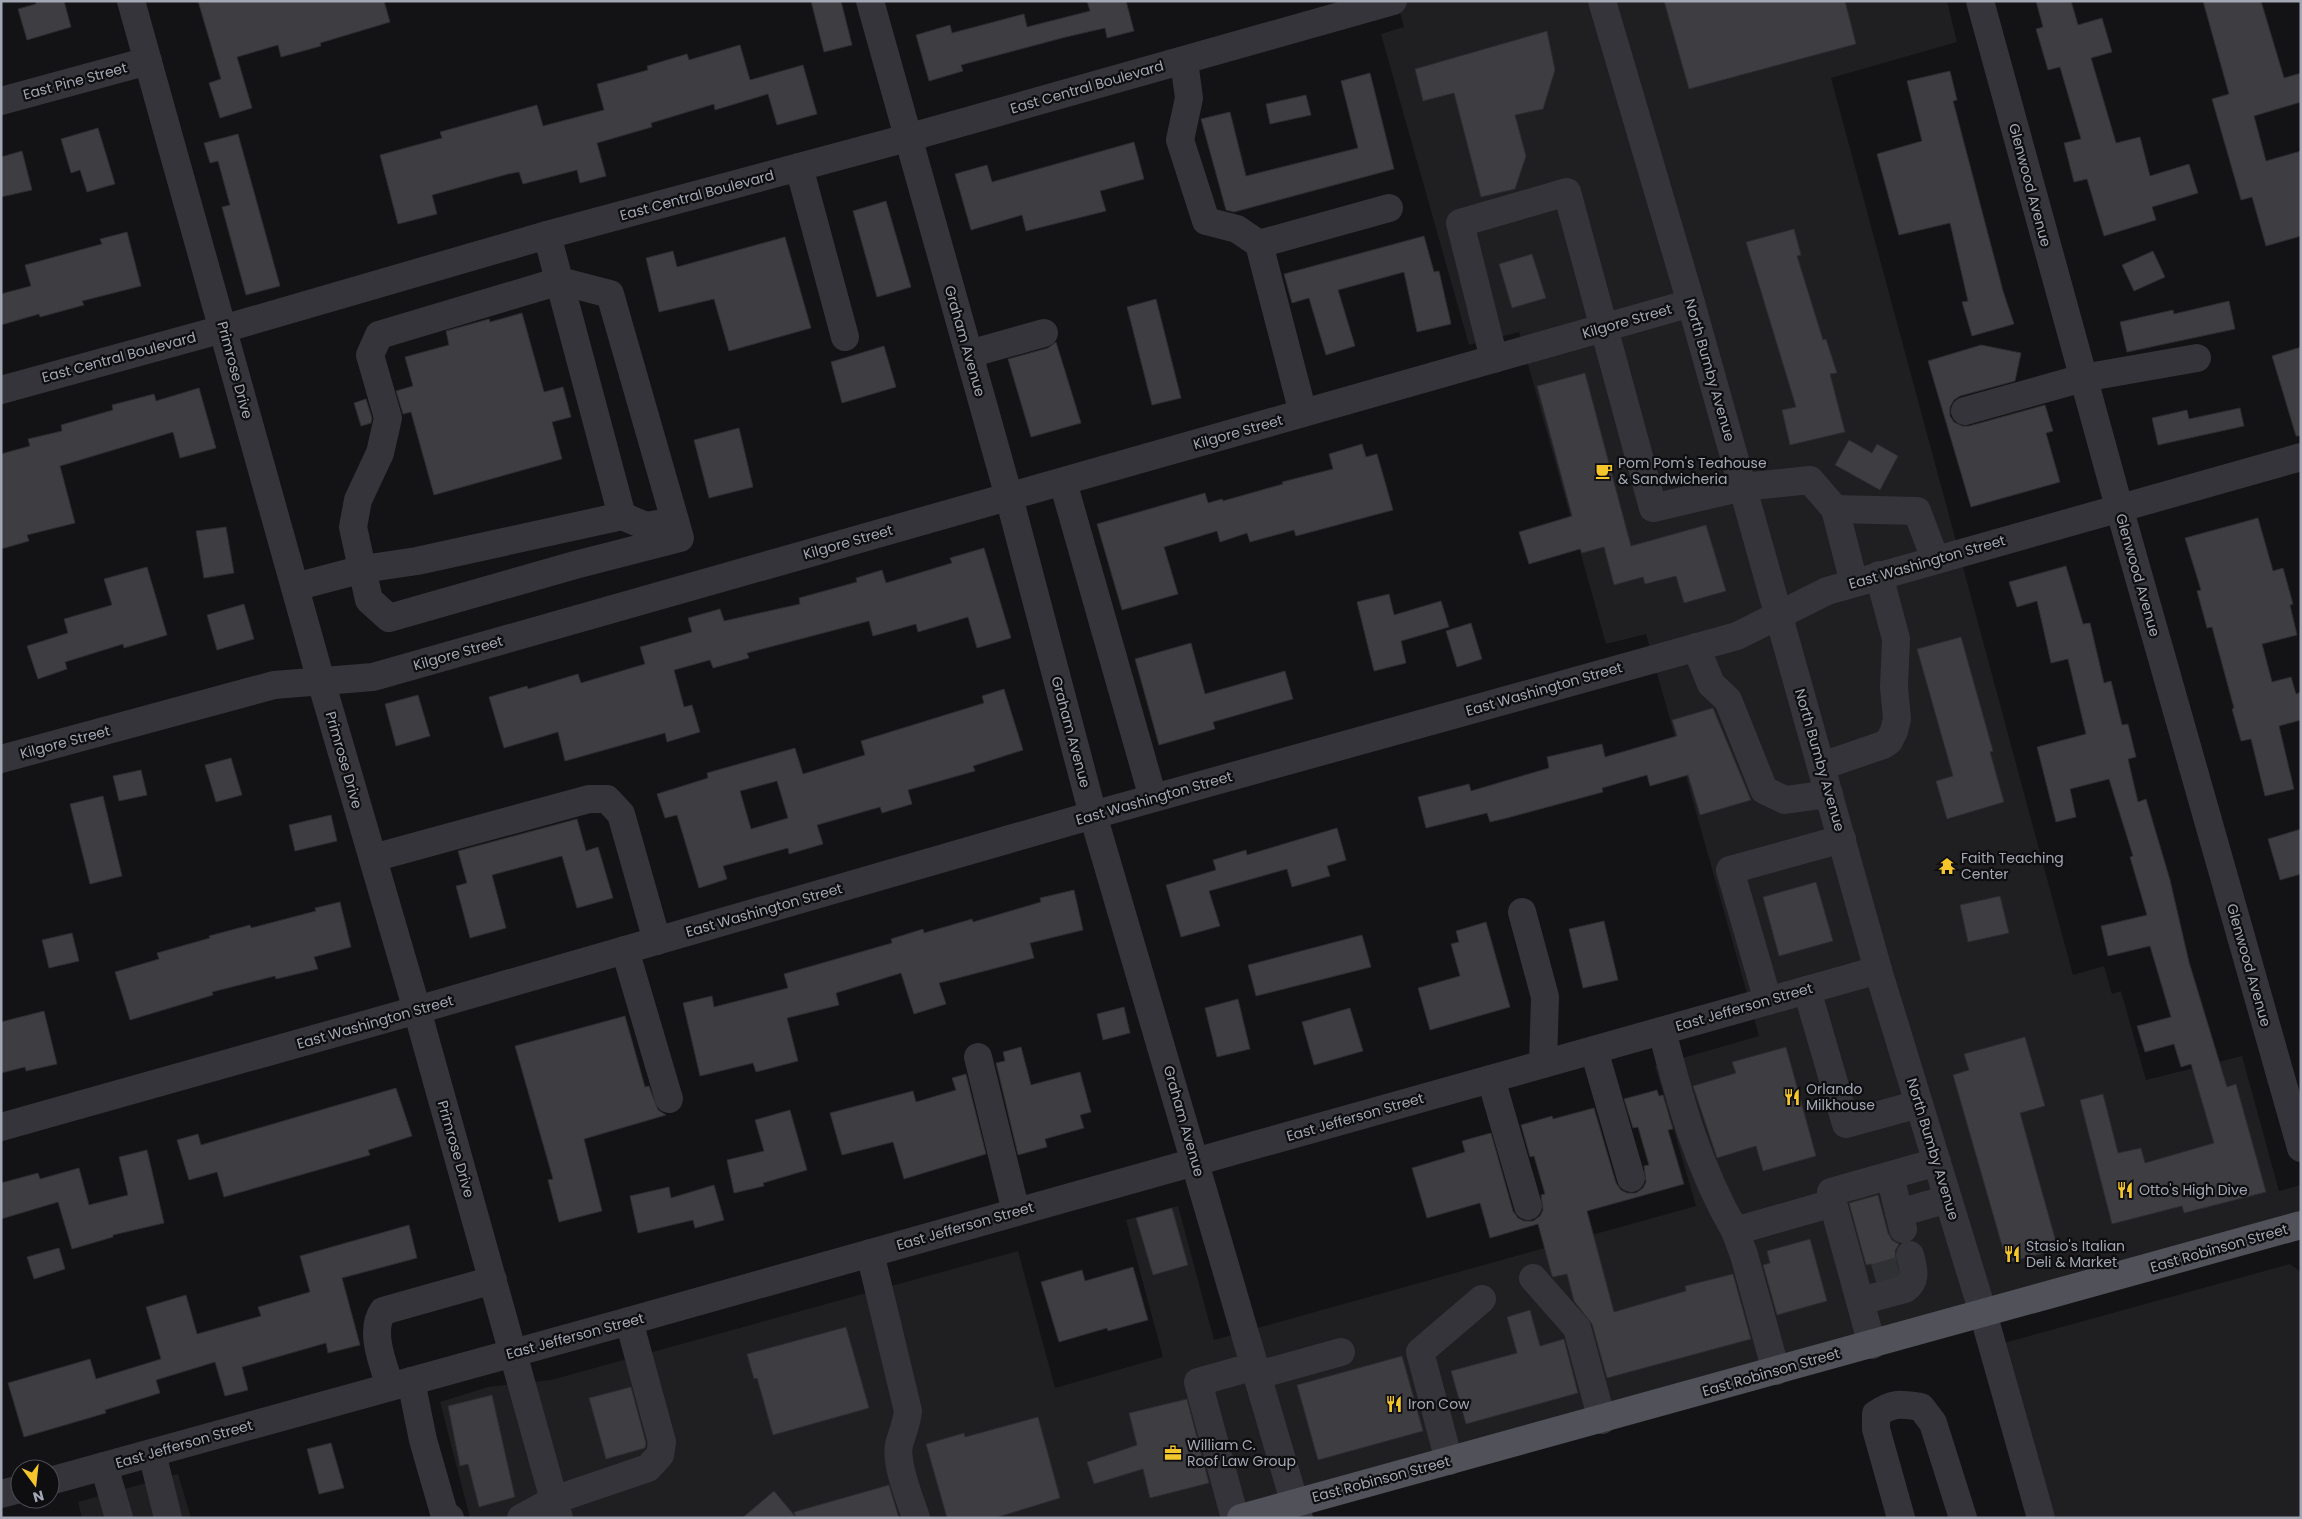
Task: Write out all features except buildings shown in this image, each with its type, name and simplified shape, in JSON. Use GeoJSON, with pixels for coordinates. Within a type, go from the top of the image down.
{"type":"FeatureCollection","features":[{"type":"Feature","properties":{"kind":"main road","name":"East Robinson Street"},"geometry":{"type":"LineString","coordinates":[[1242,1518],[1297,1510],[1449,1461],[2301,1225]]}},
{"type":"Feature","properties":{"kind":"street","name":"Primrose Drive"},"geometry":{"type":"LineString","coordinates":[[132,1],[295,587],[417,1010],[557,1509]]}},
{"type":"Feature","properties":{"kind":"street","name":"Graham Avenue"},"geometry":{"type":"LineString","coordinates":[[870,1],[1009,497],[1093,815],[1297,1510]]}},
{"type":"Feature","properties":{"kind":"street","name":"East Central Boulevard"},"geometry":{"type":"LineString","coordinates":[[1,390],[1393,1]]}},
{"type":"Feature","properties":{"kind":"street","name":"North Bumby Avenue"},"geometry":{"type":"LineString","coordinates":[[1602,1],[1780,614],[1878,970],[1983,1313],[2041,1518]]}},
{"type":"Feature","properties":{"kind":"street","name":"Glenwood Avenue"},"geometry":{"type":"LineString","coordinates":[[1980,1],[2118,507],[2301,1148]]}},
{"type":"Feature","properties":{"kind":"street"},"geometry":{"type":"LineString","coordinates":[[1184,60],[1189,98],[1180,140],[1206,221],[1237,230],[1259,244],[1303,413]]}},
{"type":"Feature","properties":{"kind":"street","name":"East Pine Street"},"geometry":{"type":"LineString","coordinates":[[1,101],[148,61]]}},
{"type":"Feature","properties":{"kind":"street"},"geometry":{"type":"LineString","coordinates":[[799,167],[845,337]]}},
{"type":"Feature","properties":{"kind":"street"},"geometry":{"type":"LineString","coordinates":[[1494,359],[1460,223],[1567,192],[1653,508],[1743,487],[1810,480],[1836,509],[1854,583]]}},
{"type":"Feature","properties":{"kind":"street"},"geometry":{"type":"LineString","coordinates":[[1259,244],[1389,208]]}},
{"type":"Feature","properties":{"kind":"street"},"geometry":{"type":"LineString","coordinates":[[547,236],[622,516]]}},
{"type":"Feature","properties":{"kind":"street"},"geometry":{"type":"LineString","coordinates":[[560,281],[610,294],[678,529],[575,565],[389,618],[369,600],[353,527],[358,500],[380,454],[388,418],[370,355],[379,335],[560,281]]}},
{"type":"Feature","properties":{"kind":"street","name":"Kilgore Street"},"geometry":{"type":"LineString","coordinates":[[1,760],[274,685],[373,677],[1691,303]]}},
{"type":"Feature","properties":{"kind":"street"},"geometry":{"type":"LineString","coordinates":[[969,354],[1044,333]]}},
{"type":"Feature","properties":{"kind":"street"},"geometry":{"type":"LineString","coordinates":[[1965,411],[2083,378],[2197,358]]}},
{"type":"Feature","properties":{"kind":"street","name":"East Washington Street"},"geometry":{"type":"LineString","coordinates":[[1,1127],[417,1010],[1153,798],[1737,636],[1827,591],[2301,456]]}},
{"type":"Feature","properties":{"kind":"street"},"geometry":{"type":"LineString","coordinates":[[1063,482],[1153,798]]}},
{"type":"Feature","properties":{"kind":"street"},"geometry":{"type":"LineString","coordinates":[[1836,509],[1917,511],[1935,560]]}},
{"type":"Feature","properties":{"kind":"street"},"geometry":{"type":"LineString","coordinates":[[295,587],[363,569],[417,561],[622,516],[646,526],[678,529]]}},
{"type":"Feature","properties":{"kind":"street"},"geometry":{"type":"LineString","coordinates":[[1822,766],[1883,745],[1889,741],[1894,732],[1897,719],[1894,686],[1896,639],[1879,575]]}},
{"type":"Feature","properties":{"kind":"street"},"geometry":{"type":"LineString","coordinates":[[1696,647],[1712,684],[1728,700],[1764,790],[1785,800],[1830,794]]}},
{"type":"Feature","properties":{"kind":"street"},"geometry":{"type":"LineString","coordinates":[[373,858],[589,799],[607,799],[621,814],[657,941]]}},
{"type":"Feature","properties":{"kind":"street"},"geometry":{"type":"LineString","coordinates":[[1768,1001],[1730,870],[1842,839]]}},
{"type":"Feature","properties":{"kind":"street"},"geometry":{"type":"LineString","coordinates":[[1522,912],[1545,998],[1543,1064]]}},
{"type":"Feature","properties":{"kind":"street"},"geometry":{"type":"LineString","coordinates":[[625,950],[669,1100]]}},
{"type":"Feature","properties":{"kind":"street","name":"East Jefferson Street"},"geometry":{"type":"LineString","coordinates":[[60,1478],[629,1321],[1878,970]]}},
{"type":"Feature","properties":{"kind":"street"},"geometry":{"type":"LineString","coordinates":[[1807,990],[1846,1124],[1919,1104]]}},
{"type":"Feature","properties":{"kind":"street"},"geometry":{"type":"LineString","coordinates":[[1662,1030],[1692,1139],[1722,1209],[1735,1231],[1744,1255],[1776,1371]]}},
{"type":"Feature","properties":{"kind":"street"},"geometry":{"type":"LineString","coordinates":[[1594,1050],[1631,1178]]}},
{"type":"Feature","properties":{"kind":"street"},"geometry":{"type":"LineString","coordinates":[[978,1057],[1016,1212]]}},
{"type":"Feature","properties":{"kind":"street"},"geometry":{"type":"LineString","coordinates":[[1491,1079],[1528,1206]]}},
{"type":"Feature","properties":{"kind":"street"},"geometry":{"type":"LineString","coordinates":[[1872,1344],[1885,1276],[1833,1203],[1831,1192],[1937,1162]]}},
{"type":"Feature","properties":{"kind":"street"},"geometry":{"type":"LineString","coordinates":[[1890,1176],[1901,1221],[1948,1199]]}},
{"type":"Feature","properties":{"kind":"street"},"geometry":{"type":"LineString","coordinates":[[1735,1231],[1833,1203]]}},
{"type":"Feature","properties":{"kind":"street"},"geometry":{"type":"LineString","coordinates":[[870,1253],[908,1411],[905,1429],[898,1446],[899,1463],[916,1518]]}},
{"type":"Feature","properties":{"kind":"street"},"geometry":{"type":"LineString","coordinates":[[1533,1278],[1577,1328],[1602,1420]]}},
{"type":"Feature","properties":{"kind":"street"},"geometry":{"type":"LineString","coordinates":[[450,1518],[444,1513],[423,1440],[401,1384],[376,1329],[378,1319],[383,1311],[493,1280]]}},
{"type":"Feature","properties":{"kind":"street"},"geometry":{"type":"LineString","coordinates":[[1449,1461],[1420,1352],[1482,1299]]}},
{"type":"Feature","properties":{"kind":"street"},"geometry":{"type":"LineString","coordinates":[[521,1518],[557,1509],[648,1468],[660,1455],[662,1442],[629,1321]]}},
{"type":"Feature","properties":{"kind":"street"},"geometry":{"type":"LineString","coordinates":[[1235,1518],[1198,1382],[1341,1352]]}},
{"type":"Feature","properties":{"kind":"street"},"geometry":{"type":"LineString","coordinates":[[1901,1518],[1876,1429],[1876,1414],[1898,1403],[1921,1407],[1933,1423],[1963,1518]]}},
{"type":"Feature","properties":{"kind":"street"},"geometry":{"type":"LineString","coordinates":[[152,1452],[168,1518]]}},
{"type":"Feature","properties":{"kind":"street"},"geometry":{"type":"LineString","coordinates":[[104,1466],[119,1518]]}},
{"type":"Feature","properties":{"kind":"shaded area"},"geometry":{"type":"Polygon","coordinates":[[[1397,1],[1947,1],[1957,42],[1831,78],[2073,975],[2104,966],[2112,994],[2121,991],[2146,1080],[2242,1056],[2279,1191],[2301,1185],[2301,1220],[1242,1518],[470,1518],[440,1402],[488,1387],[551,1380],[1018,1251],[1055,1388],[1163,1357],[1126,1220],[1178,1206],[1214,1340],[1696,1206],[1655,1066],[1759,1036],[1646,634],[1606,644],[1519,332],[1469,345],[1381,34],[1404,27],[1397,1]]]}},
{"type":"Feature","properties":{"kind":"shaded area"},"geometry":{"type":"Polygon","coordinates":[[[2290,1264],[2301,1272],[2301,1518],[2041,1518],[1993,1346],[2290,1264]]]}},
{"type":"Feature","properties":{"kind":"shaded area"},"geometry":{"type":"Polygon","coordinates":[[[178,1474],[191,1518],[82,1518],[78,1502],[178,1474]]]}},
{"type":"Feature","properties":{"kind":"tunnel"},"geometry":{"type":"LineString","coordinates":[[1875,1278],[1899,1271]]}},
{"type":"Feature","properties":{"kind":"place","name":"Pom Pom's Teahouse & Sandwicheria"},"geometry":{"type":"Point","coordinates":[1604,471]}},
{"type":"Feature","properties":{"kind":"place","name":"Faith Teaching Center"},"geometry":{"type":"Point","coordinates":[1947,866]}},
{"type":"Feature","properties":{"kind":"place","name":"Orlando Milkhouse"},"geometry":{"type":"Point","coordinates":[1792,1097]}},
{"type":"Feature","properties":{"kind":"place","name":"Otto's High Dive"},"geometry":{"type":"Point","coordinates":[2125,1190]}},
{"type":"Feature","properties":{"kind":"place","name":"Stasio's Italian Deli & Market"},"geometry":{"type":"Point","coordinates":[2012,1254]}},
{"type":"Feature","properties":{"kind":"place","name":"Iron Cow"},"geometry":{"type":"Point","coordinates":[1394,1404]}},
{"type":"Feature","properties":{"kind":"place","name":"William C. Roof Law Group"},"geometry":{"type":"Point","coordinates":[1173,1453]}}]}
